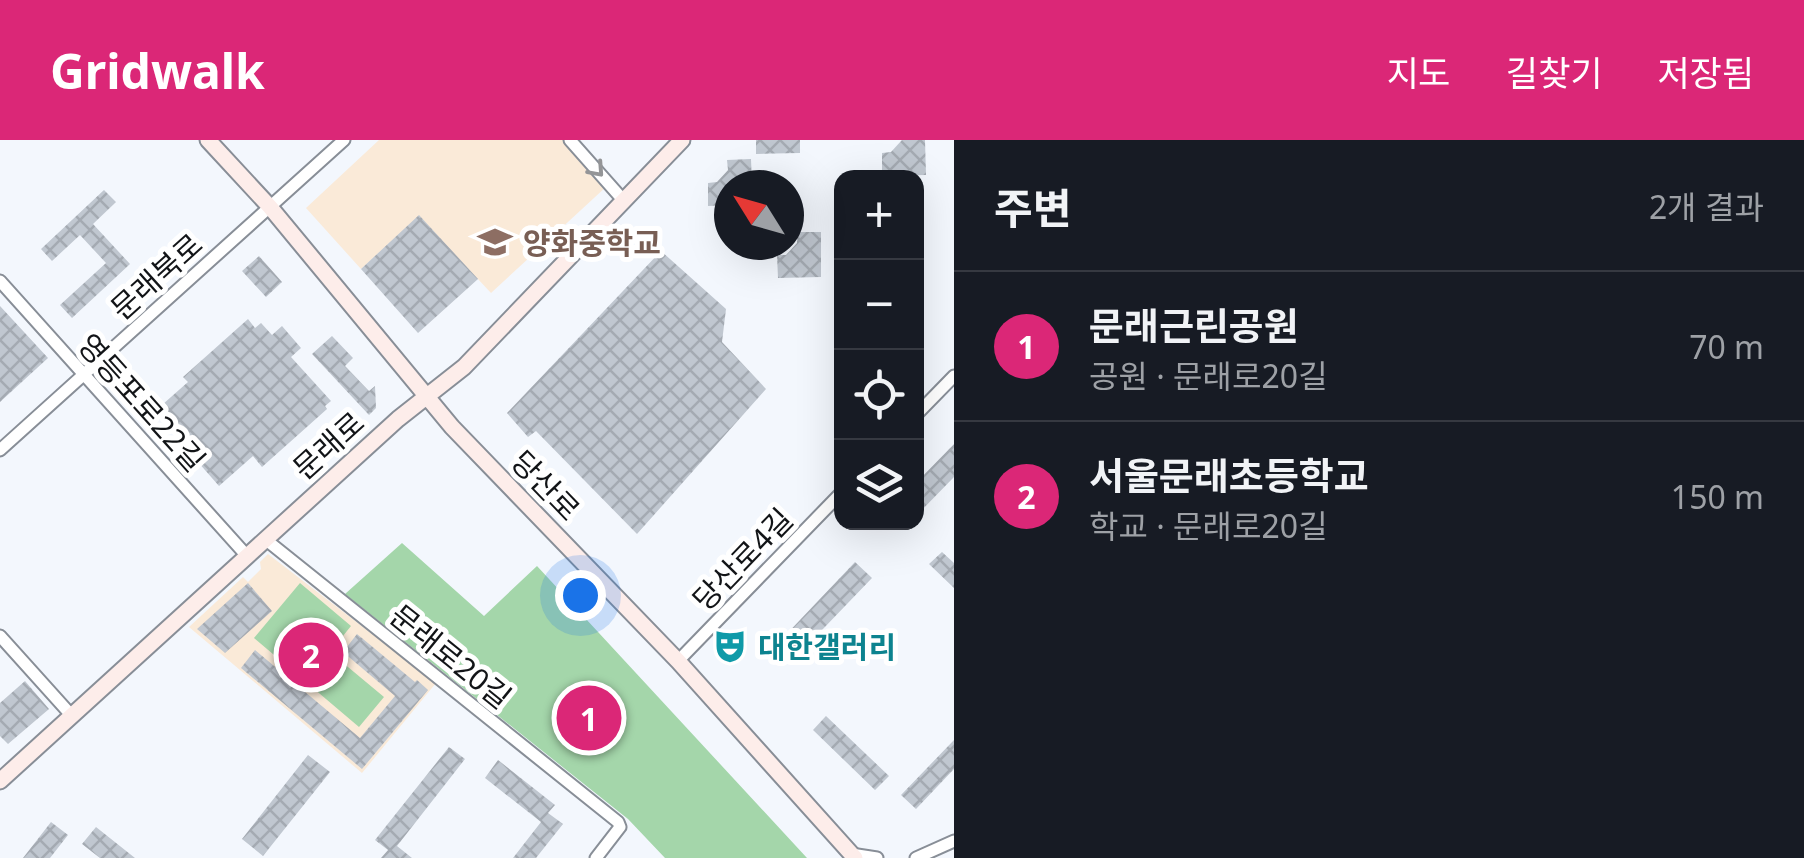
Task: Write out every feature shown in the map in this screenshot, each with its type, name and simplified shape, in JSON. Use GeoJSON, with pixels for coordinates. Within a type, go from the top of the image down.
{"type":"FeatureCollection","features":[{"type":"Feature","properties":{"kind":"main road","name":"당산로"},"geometry":{"type":"LineString","coordinates":[[208,140],[270,208],[426,397],[678,662],[853,856]]}},
{"type":"Feature","properties":{"kind":"main road","name":"문래로"},"geometry":{"type":"LineString","coordinates":[[0,781],[265,539],[464,367],[682,140]]}},
{"type":"Feature","properties":{"kind":"street","name":"문래북로"},"geometry":{"type":"LineString","coordinates":[[0,450],[344,140]]}},
{"type":"Feature","properties":{"kind":"street"},"geometry":{"type":"LineString","coordinates":[[570,140],[624,200]]}},
{"type":"Feature","properties":{"kind":"street","name":"영등포로22길"},"geometry":{"type":"LineString","coordinates":[[0,281],[246,556]]}},
{"type":"Feature","properties":{"kind":"street"},"geometry":{"type":"LineString","coordinates":[[924,406],[954,376]]}},
{"type":"Feature","properties":{"kind":"street","name":"당산로4길"},"geometry":{"type":"LineString","coordinates":[[678,662],[834,500]]}},
{"type":"Feature","properties":{"kind":"street","name":"문래로20길"},"geometry":{"type":"LineString","coordinates":[[265,539],[618,822],[620,828],[596,858]]}},
{"type":"Feature","properties":{"kind":"street"},"geometry":{"type":"LineString","coordinates":[[0,636],[72,716]]}},
{"type":"Feature","properties":{"kind":"street"},"geometry":{"type":"LineString","coordinates":[[916,858],[954,841]]}},
{"type":"Feature","properties":{"kind":"street"},"geometry":{"type":"LineString","coordinates":[[853,856],[876,858]]}},
{"type":"Feature","properties":{"kind":"shaded area","name":"양화중학교"},"geometry":{"type":"Polygon","coordinates":[[[379,140],[564,140],[607,186],[491,293],[419,216],[361,269],[306,208],[379,140]]]}},
{"type":"Feature","properties":{"kind":"shaded area"},"geometry":{"type":"Polygon","coordinates":[[[268,554],[436,683],[362,773],[189,627],[243,577],[248,582],[261,569],[260,562],[268,554]]]}},
{"type":"Feature","properties":{"kind":"green space"},"geometry":{"type":"Polygon","coordinates":[[[402,543],[484,616],[537,566],[807,858],[665,858],[628,819],[345,594],[402,543]]]}},
{"type":"Feature","properties":{"kind":"green space"},"geometry":{"type":"Polygon","coordinates":[[[300,583],[351,626],[330,652],[384,697],[359,727],[254,638],[300,583]]]}},
{"type":"Feature","properties":{"kind":"building"},"geometry":{"type":"Polygon","coordinates":[[[756,140],[800,140],[800,153],[756,154],[756,140]]]}},
{"type":"Feature","properties":{"kind":"building"},"geometry":{"type":"Polygon","coordinates":[[[902,140],[925,140],[926,175],[924,170],[882,170],[882,153],[891,152],[902,140]]]}},
{"type":"Feature","properties":{"kind":"building"},"geometry":{"type":"Polygon","coordinates":[[[751,159],[751,170],[728,170],[727,160],[751,159]]]}},
{"type":"Feature","properties":{"kind":"building"},"geometry":{"type":"Polygon","coordinates":[[[714,182],[714,206],[708,206],[708,183],[714,182]]]}},
{"type":"Feature","properties":{"kind":"building"},"geometry":{"type":"Polygon","coordinates":[[[104,190],[116,202],[93,224],[130,264],[72,318],[60,305],[106,263],[80,235],[52,261],[41,249],[104,190]]]}},
{"type":"Feature","properties":{"kind":"building"},"geometry":{"type":"Polygon","coordinates":[[[419,215],[478,279],[418,333],[361,269],[419,215]]]}},
{"type":"Feature","properties":{"kind":"building"},"geometry":{"type":"Polygon","coordinates":[[[804,232],[821,232],[821,277],[778,278],[777,260],[804,260],[804,232]]]}},
{"type":"Feature","properties":{"kind":"building"},"geometry":{"type":"Polygon","coordinates":[[[661,251],[726,309],[722,342],[766,389],[637,534],[536,431],[528,437],[507,413],[661,251]]]}},
{"type":"Feature","properties":{"kind":"building"},"geometry":{"type":"Polygon","coordinates":[[[259,256],[282,282],[266,297],[242,271],[259,256]]]}},
{"type":"Feature","properties":{"kind":"building"},"geometry":{"type":"Polygon","coordinates":[[[0,306],[48,358],[0,402],[0,306]]]}},
{"type":"Feature","properties":{"kind":"building"},"geometry":{"type":"Polygon","coordinates":[[[248,319],[255,328],[261,323],[272,335],[282,326],[301,348],[291,357],[331,401],[325,406],[327,409],[262,467],[253,456],[219,486],[154,412],[188,382],[183,377],[248,319]]]}},
{"type":"Feature","properties":{"kind":"building"},"geometry":{"type":"Polygon","coordinates":[[[332,336],[353,358],[345,366],[369,391],[375,386],[376,408],[369,415],[312,354],[332,336]]]}},
{"type":"Feature","properties":{"kind":"building"},"geometry":{"type":"Polygon","coordinates":[[[954,444],[954,477],[924,508],[924,475],[954,444]]]}},
{"type":"Feature","properties":{"kind":"building"},"geometry":{"type":"Polygon","coordinates":[[[942,552],[954,563],[954,588],[929,564],[942,552]]]}},
{"type":"Feature","properties":{"kind":"building"},"geometry":{"type":"Polygon","coordinates":[[[855,562],[872,578],[797,656],[781,640],[855,562]]]}},
{"type":"Feature","properties":{"kind":"building"},"geometry":{"type":"Polygon","coordinates":[[[248,583],[272,611],[225,653],[197,629],[248,583]]]}},
{"type":"Feature","properties":{"kind":"building"},"geometry":{"type":"Polygon","coordinates":[[[357,634],[428,690],[362,769],[241,668],[255,650],[360,738],[395,696],[343,652],[357,634]]]}},
{"type":"Feature","properties":{"kind":"building"},"geometry":{"type":"Polygon","coordinates":[[[25,681],[49,709],[8,744],[0,736],[0,703],[25,681]]]}},
{"type":"Feature","properties":{"kind":"building"},"geometry":{"type":"Polygon","coordinates":[[[826,716],[889,776],[875,790],[813,730],[826,716]]]}},
{"type":"Feature","properties":{"kind":"building"},"geometry":{"type":"Polygon","coordinates":[[[954,740],[954,769],[916,809],[901,795],[954,740]]]}},
{"type":"Feature","properties":{"kind":"building"},"geometry":{"type":"Polygon","coordinates":[[[449,747],[465,759],[397,846],[412,858],[381,858],[388,850],[375,840],[449,747]]]}},
{"type":"Feature","properties":{"kind":"building"},"geometry":{"type":"Polygon","coordinates":[[[308,755],[330,772],[263,856],[242,839],[308,755]]]}},
{"type":"Feature","properties":{"kind":"building"},"geometry":{"type":"Polygon","coordinates":[[[498,760],[555,805],[548,813],[563,824],[536,858],[513,858],[541,822],[485,778],[498,760]]]}},
{"type":"Feature","properties":{"kind":"building"},"geometry":{"type":"Polygon","coordinates":[[[51,822],[68,835],[50,858],[23,858],[51,822]]]}},
{"type":"Feature","properties":{"kind":"building"},"geometry":{"type":"Polygon","coordinates":[[[96,827],[135,858],[100,858],[82,844],[96,827]]]}},
{"type":"Feature","properties":{"kind":"place","name":"양화중학교"},"geometry":{"type":"Point","coordinates":[495,242]}},
{"type":"Feature","properties":{"kind":"place","name":"대한갤러리"},"geometry":{"type":"Point","coordinates":[730,646]}},
{"type":"Feature","properties":{"kind":"place","name":"서울문래초등학교"},"geometry":{"type":"Point","coordinates":[311,655]}},
{"type":"Feature","properties":{"kind":"place","name":"문래근린공원"},"geometry":{"type":"Point","coordinates":[589,718]}}]}
